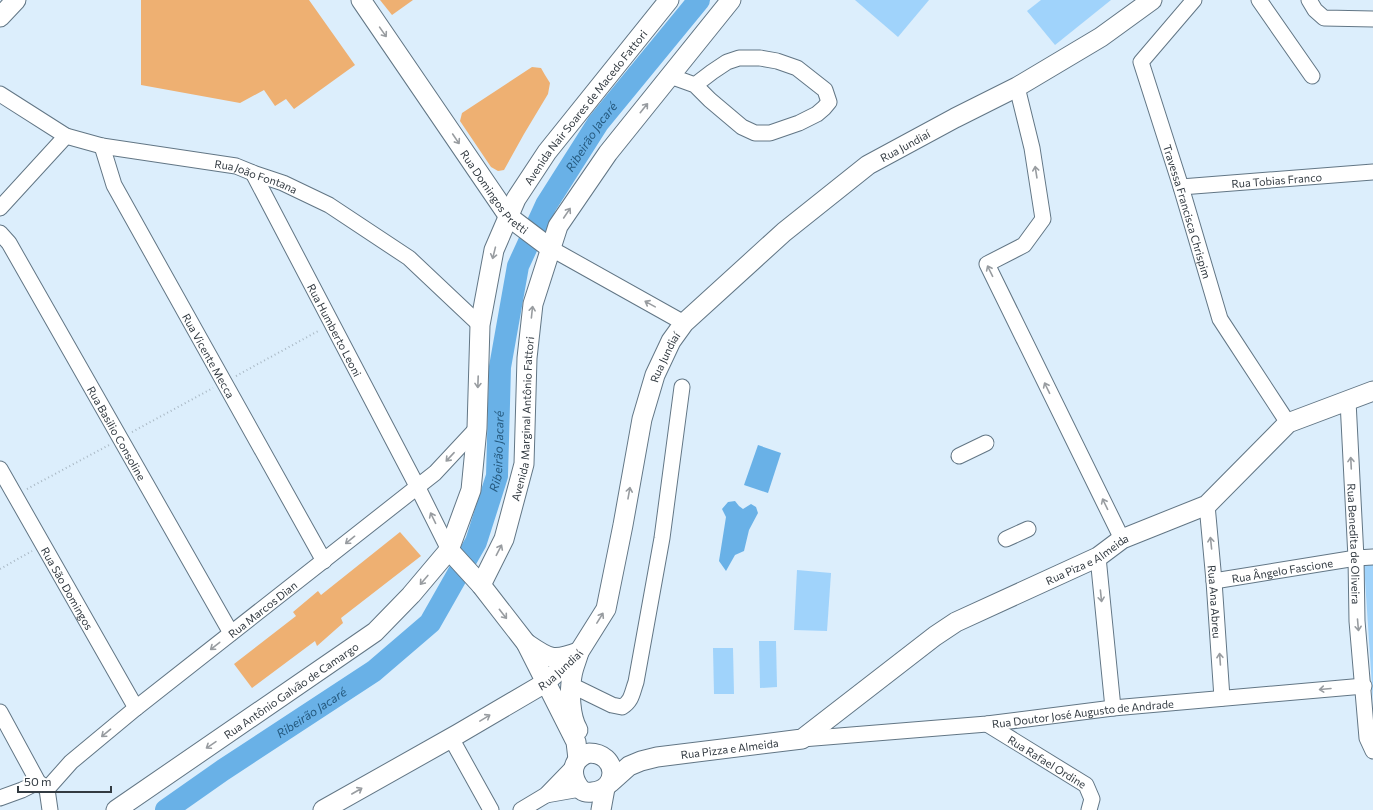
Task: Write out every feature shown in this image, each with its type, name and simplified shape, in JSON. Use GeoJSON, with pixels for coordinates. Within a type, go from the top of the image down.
{"type":"FeatureCollection","features":[{"type":"Feature","properties":{"kind":"main road"},"geometry":{"type":"LineString","coordinates":[[0,17],[16,0]]}},
{"type":"Feature","properties":{"kind":"main road","name":"Rua Domingos Pretti"},"geometry":{"type":"LineString","coordinates":[[361,0],[511,219],[547,246]]}},
{"type":"Feature","properties":{"kind":"main road","name":"Avenida Nair Soares de Macedo Fattori"},"geometry":{"type":"LineString","coordinates":[[453,554],[471,490],[477,428],[480,325],[494,250],[511,219],[516,199],[547,152],[669,0]]}},
{"type":"Feature","properties":{"kind":"main road","name":"Avenida Marginal Antônio Fattori"},"geometry":{"type":"LineString","coordinates":[[478,582],[504,539],[524,464],[527,358],[533,304],[547,246],[558,226],[608,152],[731,0]]}},
{"type":"Feature","properties":{"kind":"main road","name":"Rua Jundiaí"},"geometry":{"type":"LineString","coordinates":[[323,810],[451,738],[545,682],[579,652],[606,609],[624,525],[642,419],[655,375],[671,341],[684,323],[784,232],[868,165],[955,118],[1017,87],[1101,37],[1152,0]]}},
{"type":"Feature","properties":{"kind":"main road","name":"Rua Piza e Almeida"},"geometry":{"type":"LineString","coordinates":[[802,739],[935,636],[956,622],[1098,557],[1122,539],[1207,505],[1288,423],[1373,391]]}},
{"type":"Feature","properties":{"kind":"main road"},"geometry":{"type":"LineString","coordinates":[[453,554],[478,582],[526,643],[576,742],[588,758]]}},
{"type":"Feature","properties":{"kind":"main road","name":"Rua Antônio Galvão de Camargo"},"geometry":{"type":"LineString","coordinates":[[116,810],[375,632],[453,554]]}},
{"type":"Feature","properties":{"kind":"main road"},"geometry":{"type":"LineString","coordinates":[[526,643],[545,656],[554,658],[563,658],[579,652]]}},
{"type":"Feature","properties":{"kind":"main road"},"geometry":{"type":"LineString","coordinates":[[579,652],[572,676],[572,712],[588,758]]}},
{"type":"Feature","properties":{"kind":"main road","name":"Rua Pizza e Almeida"},"geometry":{"type":"LineString","coordinates":[[588,758],[657,757],[802,739]]}},
{"type":"Feature","properties":{"kind":"main road","name":"Rua Pizza e Almeida"},"geometry":{"type":"LineString","coordinates":[[607,786],[629,766],[657,757]]}},
{"type":"Feature","properties":{"kind":"main road"},"geometry":{"type":"LineString","coordinates":[[589,810],[581,790],[574,778],[573,771],[588,758],[608,759],[612,771],[612,777],[607,786],[601,810]]}},
{"type":"Feature","properties":{"kind":"main road"},"geometry":{"type":"LineString","coordinates":[[581,790],[593,792],[600,791],[607,786]]}},
{"type":"Feature","properties":{"kind":"street","name":"Travessa Francisca Chrispim"},"geometry":{"type":"LineString","coordinates":[[1194,0],[1142,62],[1220,319],[1288,423]]}},
{"type":"Feature","properties":{"kind":"street"},"geometry":{"type":"LineString","coordinates":[[1260,0],[1312,76]]}},
{"type":"Feature","properties":{"kind":"street"},"geometry":{"type":"LineString","coordinates":[[1309,0],[1314,10],[1324,18],[1373,19]]}},
{"type":"Feature","properties":{"kind":"street"},"geometry":{"type":"LineString","coordinates":[[670,76],[695,85],[742,127],[755,133],[770,133],[799,123],[817,114],[829,102],[825,90],[797,68],[777,61],[760,58],[739,58],[727,62],[695,85]]}},
{"type":"Feature","properties":{"kind":"street"},"geometry":{"type":"LineString","coordinates":[[1017,87],[1032,148],[1043,219],[1024,245],[987,264],[1122,539]]}},
{"type":"Feature","properties":{"kind":"street","name":"Rua João Fontana"},"geometry":{"type":"LineString","coordinates":[[0,94],[66,136],[102,146],[236,166],[283,183],[329,205],[409,258],[480,325]]}},
{"type":"Feature","properties":{"kind":"street"},"geometry":{"type":"LineString","coordinates":[[0,208],[66,136]]}},
{"type":"Feature","properties":{"kind":"street","name":"Rua Vicente Mecca"},"geometry":{"type":"LineString","coordinates":[[102,146],[114,185],[324,561]]}},
{"type":"Feature","properties":{"kind":"street","name":"Rua Tobias Franco"},"geometry":{"type":"LineString","coordinates":[[1181,187],[1373,172]]}},
{"type":"Feature","properties":{"kind":"street","name":"Rua Humberto Leoni"},"geometry":{"type":"LineString","coordinates":[[253,173],[453,554]]}},
{"type":"Feature","properties":{"kind":"street","name":"Rua Basilio Consoline"},"geometry":{"type":"LineString","coordinates":[[0,234],[9,243],[231,634]]}},
{"type":"Feature","properties":{"kind":"street","name":"Rua Domingos Pretti"},"geometry":{"type":"LineString","coordinates":[[547,246],[684,323]]}},
{"type":"Feature","properties":{"kind":"street"},"geometry":{"type":"LineString","coordinates":[[571,685],[612,705],[622,707],[628,704],[631,696],[636,682],[662,538],[682,387]]}},
{"type":"Feature","properties":{"kind":"street","name":"Rua Benedita de Oliveira"},"geometry":{"type":"LineString","coordinates":[[1348,401],[1356,558],[1357,621],[1364,686],[1367,738],[1373,751]]}},
{"type":"Feature","properties":{"kind":"street","name":"Rua Marcos Dian"},"geometry":{"type":"LineString","coordinates":[[43,786],[136,708],[435,473],[477,428]]}},
{"type":"Feature","properties":{"kind":"street"},"geometry":{"type":"LineString","coordinates":[[959,456],[986,442]]}},
{"type":"Feature","properties":{"kind":"street","name":"Rua São Domingos"},"geometry":{"type":"LineString","coordinates":[[0,469],[136,708]]}},
{"type":"Feature","properties":{"kind":"street","name":"Rua Ana Abreu"},"geometry":{"type":"LineString","coordinates":[[1207,505],[1222,698]]}},
{"type":"Feature","properties":{"kind":"street"},"geometry":{"type":"LineString","coordinates":[[1006,539],[1028,529]]}},
{"type":"Feature","properties":{"kind":"street"},"geometry":{"type":"LineString","coordinates":[[1098,557],[1113,708]]}},
{"type":"Feature","properties":{"kind":"street","name":"Rua Ângelo Fascione"},"geometry":{"type":"LineString","coordinates":[[1214,581],[1356,558],[1373,557]]}},
{"type":"Feature","properties":{"kind":"street","name":"Rua Doutor José Augusto de Andrade"},"geometry":{"type":"LineString","coordinates":[[802,739],[987,724],[1113,708],[1364,686]]}},
{"type":"Feature","properties":{"kind":"street"},"geometry":{"type":"LineString","coordinates":[[0,712],[43,786],[50,810]]}},
{"type":"Feature","properties":{"kind":"street","name":"Rua Rafael Ordine"},"geometry":{"type":"LineString","coordinates":[[987,724],[1086,785],[1092,799],[1089,810]]}},
{"type":"Feature","properties":{"kind":"street"},"geometry":{"type":"LineString","coordinates":[[451,738],[491,810]]}},
{"type":"Feature","properties":{"kind":"street"},"geometry":{"type":"LineString","coordinates":[[520,810],[546,795],[588,758]]}},
{"type":"Feature","properties":{"kind":"street"},"geometry":{"type":"LineString","coordinates":[[0,798],[22,790],[43,786]]}},
{"type":"Feature","properties":{"kind":"street"},"geometry":{"type":"LineString","coordinates":[[546,795],[581,790]]}},
{"type":"Feature","properties":{"kind":"path"},"geometry":{"type":"LineString","coordinates":[[15,496],[332,324]]}},
{"type":"Feature","properties":{"kind":"path"},"geometry":{"type":"LineString","coordinates":[[0,569],[43,545]]}},
{"type":"Feature","properties":{"kind":"shaded area"},"geometry":{"type":"Polygon","coordinates":[[[855,0],[929,0],[898,37],[855,0]]]}},
{"type":"Feature","properties":{"kind":"shaded area"},"geometry":{"type":"Polygon","coordinates":[[[1041,0],[1111,0],[1055,45],[1027,11],[1041,0]]]}},
{"type":"Feature","properties":{"kind":"shaded area"},"geometry":{"type":"Polygon","coordinates":[[[758,445],[781,453],[768,493],[744,485],[758,445]]]}},
{"type":"Feature","properties":{"kind":"shaded area"},"geometry":{"type":"Polygon","coordinates":[[[735,501],[743,509],[751,504],[756,507],[758,513],[749,530],[744,551],[735,555],[726,571],[719,561],[726,517],[722,509],[728,502],[735,501]]]}},
{"type":"Feature","properties":{"kind":"shaded area"},"geometry":{"type":"Polygon","coordinates":[[[1364,564],[1373,564],[1373,702],[1364,564]]]}},
{"type":"Feature","properties":{"kind":"shaded area"},"geometry":{"type":"Polygon","coordinates":[[[797,570],[831,573],[827,631],[794,630],[797,570]]]}},
{"type":"Feature","properties":{"kind":"shaded area"},"geometry":{"type":"Polygon","coordinates":[[[759,641],[776,641],[777,687],[760,688],[759,641]]]}},
{"type":"Feature","properties":{"kind":"shaded area"},"geometry":{"type":"Polygon","coordinates":[[[713,648],[733,648],[734,694],[714,694],[713,648]]]}},
{"type":"Feature","properties":{"kind":"building"},"geometry":{"type":"Polygon","coordinates":[[[141,0],[309,0],[355,65],[294,109],[286,99],[275,106],[264,90],[240,103],[141,85],[141,0]]]}},
{"type":"Feature","properties":{"kind":"building"},"geometry":{"type":"Polygon","coordinates":[[[380,0],[413,0],[392,15],[380,0]]]}},
{"type":"Feature","properties":{"kind":"building"},"geometry":{"type":"Polygon","coordinates":[[[532,67],[541,68],[550,83],[548,94],[504,170],[498,171],[491,167],[460,121],[462,113],[532,67]]]}},
{"type":"Feature","properties":{"kind":"building"},"geometry":{"type":"Polygon","coordinates":[[[400,532],[421,556],[341,618],[343,623],[317,646],[315,641],[252,688],[234,664],[296,616],[293,612],[318,591],[321,595],[400,532]]]}},
{"type":"Feature","properties":{"kind":"waterway","name":"Ribeirão Jacaré"},"geometry":{"type":"LineString","coordinates":[[166,810],[223,770],[374,671],[430,623],[476,542],[497,476],[500,367],[518,266],[546,205],[598,123],[699,0]]}}]}
